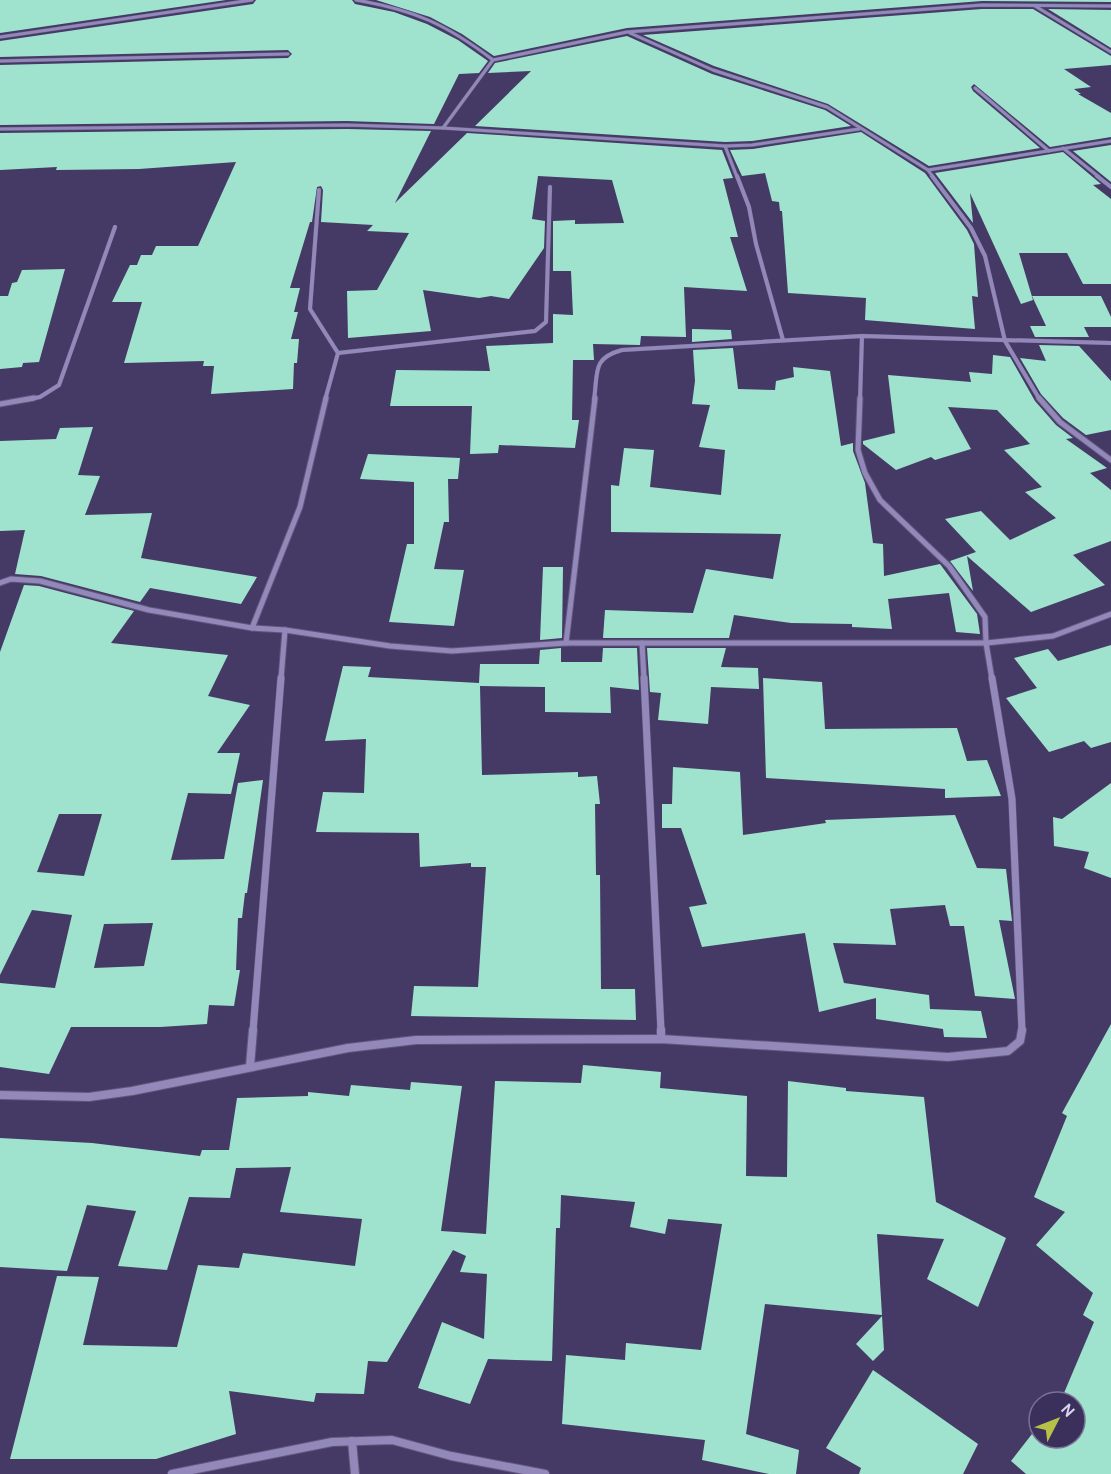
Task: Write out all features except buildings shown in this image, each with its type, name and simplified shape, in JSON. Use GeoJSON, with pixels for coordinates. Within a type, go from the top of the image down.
{"type":"FeatureCollection","features":[{"type":"Feature","properties":{"kind":"street"},"geometry":{"type":"LineString","coordinates":[[0,37],[252,0]]}},
{"type":"Feature","properties":{"kind":"street"},"geometry":{"type":"LineString","coordinates":[[356,0],[377,3],[418,15],[455,31],[493,60]]}},
{"type":"Feature","properties":{"kind":"street"},"geometry":{"type":"LineString","coordinates":[[377,3],[386,0]]}},
{"type":"Feature","properties":{"kind":"street"},"geometry":{"type":"LineString","coordinates":[[1032,4],[1111,52]]}},
{"type":"Feature","properties":{"kind":"street"},"geometry":{"type":"LineString","coordinates":[[443,128],[493,60],[627,32],[982,5],[1111,6]]}},
{"type":"Feature","properties":{"kind":"street"},"geometry":{"type":"LineString","coordinates":[[627,32],[713,70],[827,106],[859,129],[928,170],[971,228],[985,256],[1005,341],[1035,394],[1060,422],[1111,460]]}},
{"type":"Feature","properties":{"kind":"street"},"geometry":{"type":"LineString","coordinates":[[0,61],[288,54]]}},
{"type":"Feature","properties":{"kind":"street"},"geometry":{"type":"LineString","coordinates":[[975,88],[1049,151]]}},
{"type":"Feature","properties":{"kind":"street"},"geometry":{"type":"LineString","coordinates":[[0,129],[214,124],[347,124],[725,146],[752,145],[859,129]]}},
{"type":"Feature","properties":{"kind":"street"},"geometry":{"type":"LineString","coordinates":[[928,170],[1111,141]]}},
{"type":"Feature","properties":{"kind":"street"},"geometry":{"type":"LineString","coordinates":[[725,146],[749,207],[756,244],[783,340]]}},
{"type":"Feature","properties":{"kind":"street"},"geometry":{"type":"LineString","coordinates":[[1063,148],[1111,187]]}},
{"type":"Feature","properties":{"kind":"street"},"geometry":{"type":"LineString","coordinates":[[338,353],[536,331],[546,321],[550,187]]}},
{"type":"Feature","properties":{"kind":"street"},"geometry":{"type":"LineString","coordinates":[[252,628],[300,507],[315,438],[338,353],[310,309],[319,190]]}},
{"type":"Feature","properties":{"kind":"street"},"geometry":{"type":"LineString","coordinates":[[0,404],[40,397],[59,385],[115,226]]}},
{"type":"Feature","properties":{"kind":"street"},"geometry":{"type":"LineString","coordinates":[[0,1095],[89,1097],[132,1091],[348,1048],[416,1040],[661,1039],[948,1057],[1008,1051],[1020,1041],[1023,1023],[1012,799],[986,643],[985,617],[949,566],[880,500],[865,472],[858,450],[862,336]]}},
{"type":"Feature","properties":{"kind":"street"},"geometry":{"type":"LineString","coordinates":[[566,643],[585,458],[600,361],[606,354],[622,350],[862,336],[1111,343]]}},
{"type":"Feature","properties":{"kind":"street"},"geometry":{"type":"LineString","coordinates":[[0,583],[11,579],[40,581],[149,610],[252,628],[452,651],[566,643],[986,643],[1053,636],[1111,614]]}},
{"type":"Feature","properties":{"kind":"street"},"geometry":{"type":"LineString","coordinates":[[250,1066],[285,630]]}},
{"type":"Feature","properties":{"kind":"street"},"geometry":{"type":"LineString","coordinates":[[642,643],[661,1039]]}},
{"type":"Feature","properties":{"kind":"street"},"geometry":{"type":"LineString","coordinates":[[172,1474],[332,1442],[392,1440],[451,1456],[545,1474]]}},
{"type":"Feature","properties":{"kind":"street"},"geometry":{"type":"LineString","coordinates":[[352,1442],[355,1474]]}}]}
